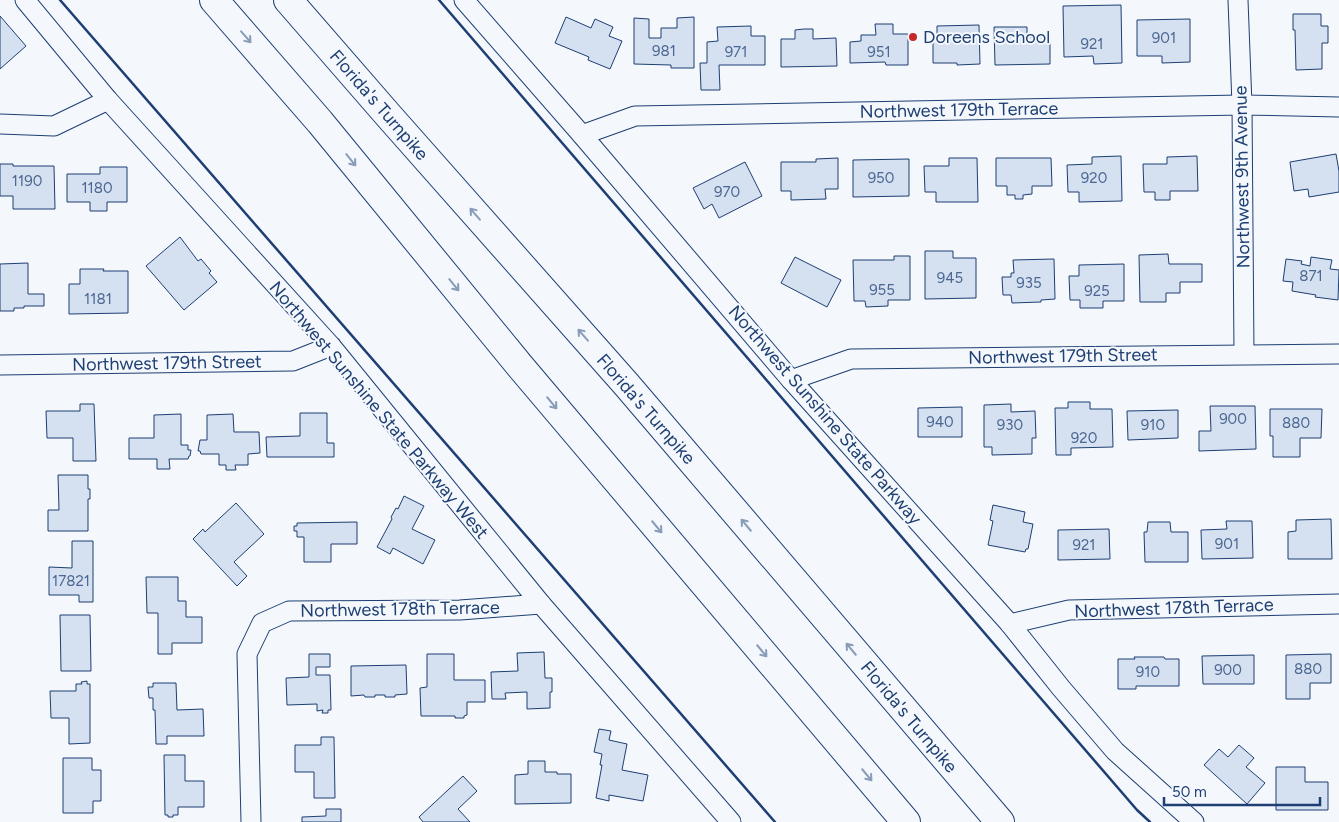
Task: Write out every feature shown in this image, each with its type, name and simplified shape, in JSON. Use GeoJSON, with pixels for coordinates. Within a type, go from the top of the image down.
{"type":"FeatureCollection","features":[{"type":"Feature","properties":{"kind":"highway"},"geometry":{"type":"LineString","coordinates":[[214,0],[320,122],[520,366],[906,822]]}},
{"type":"Feature","properties":{"kind":"highway","name":"Florida's Turnpike"},"geometry":{"type":"LineString","coordinates":[[288,0],[626,384],[1000,822]]}},
{"type":"Feature","properties":{"kind":"street","name":"Northwest Sunshine State Parkway West"},"geometry":{"type":"LineString","coordinates":[[25,0],[108,100],[331,346],[541,604],[731,822]]}},
{"type":"Feature","properties":{"kind":"street","name":"Northwest Sunshine State Parkway"},"geometry":{"type":"LineString","coordinates":[[464,0],[582,134],[791,380],[1010,624],[1061,688],[1116,751],[1194,822]]}},
{"type":"Feature","properties":{"kind":"street","name":"Northwest 9th Avenue"},"geometry":{"type":"LineString","coordinates":[[1238,0],[1242,105],[1244,354]]}},
{"type":"Feature","properties":{"kind":"street"},"geometry":{"type":"LineString","coordinates":[[0,124],[54,126],[108,100]]}},
{"type":"Feature","properties":{"kind":"street","name":"Northwest 179th Terrace"},"geometry":{"type":"LineString","coordinates":[[582,134],[635,116],[1242,105],[1339,107]]}},
{"type":"Feature","properties":{"kind":"street","name":"Northwest 179th Street"},"geometry":{"type":"LineString","coordinates":[[0,365],[292,361],[331,346]]}},
{"type":"Feature","properties":{"kind":"street","name":"Northwest 179th Street"},"geometry":{"type":"LineString","coordinates":[[791,380],[851,359],[1339,354]]}},
{"type":"Feature","properties":{"kind":"street","name":"Northwest 178th Terrace"},"geometry":{"type":"LineString","coordinates":[[250,822],[247,654],[262,623],[289,611],[460,610],[541,604]]}},
{"type":"Feature","properties":{"kind":"street","name":"Northwest 178th Terrace"},"geometry":{"type":"LineString","coordinates":[[1010,624],[1069,610],[1339,604]]}},
{"type":"Feature","properties":{"kind":"building"},"geometry":{"type":"Polygon","coordinates":[[[1121,5],[1122,63],[1094,64],[1093,56],[1064,57],[1063,6],[1121,5]]]}},
{"type":"Feature","properties":{"kind":"building"},"geometry":{"type":"Polygon","coordinates":[[[1293,14],[1321,14],[1321,26],[1328,26],[1328,43],[1322,43],[1322,69],[1296,70],[1293,14]]]}},
{"type":"Feature","properties":{"kind":"building"},"geometry":{"type":"Polygon","coordinates":[[[0,16],[26,46],[0,69],[0,16]]]}},
{"type":"Feature","properties":{"kind":"building"},"geometry":{"type":"Polygon","coordinates":[[[566,17],[591,28],[595,19],[613,27],[609,36],[622,41],[610,69],[588,60],[589,57],[555,43],[566,17]]]}},
{"type":"Feature","properties":{"kind":"building"},"geometry":{"type":"Polygon","coordinates":[[[694,17],[694,68],[671,68],[671,65],[634,64],[634,18],[649,19],[649,38],[661,38],[661,28],[677,28],[677,18],[694,17]]]}},
{"type":"Feature","properties":{"kind":"building"},"geometry":{"type":"Polygon","coordinates":[[[1190,19],[1190,62],[1162,63],[1162,56],[1137,56],[1137,20],[1190,19]]]}},
{"type":"Feature","properties":{"kind":"building"},"geometry":{"type":"Polygon","coordinates":[[[875,24],[893,24],[893,34],[908,34],[908,65],[886,65],[885,62],[850,63],[850,42],[861,41],[861,35],[876,35],[875,24]]]}},
{"type":"Feature","properties":{"kind":"building"},"geometry":{"type":"Polygon","coordinates":[[[979,25],[980,64],[933,63],[933,35],[937,35],[937,26],[979,25]]]}},
{"type":"Feature","properties":{"kind":"building"},"geometry":{"type":"Polygon","coordinates":[[[751,26],[751,36],[765,36],[765,65],[719,65],[720,90],[701,90],[700,63],[707,63],[707,42],[718,41],[717,27],[751,26]]]}},
{"type":"Feature","properties":{"kind":"building"},"geometry":{"type":"Polygon","coordinates":[[[994,27],[1027,27],[1027,37],[1050,36],[1050,64],[995,65],[994,27]]]}},
{"type":"Feature","properties":{"kind":"building"},"geometry":{"type":"Polygon","coordinates":[[[813,29],[813,39],[836,38],[837,66],[781,67],[781,39],[795,39],[795,30],[813,29]]]}},
{"type":"Feature","properties":{"kind":"building"},"geometry":{"type":"Polygon","coordinates":[[[1336,154],[1339,171],[1339,192],[1309,197],[1308,189],[1294,191],[1290,162],[1336,154]]]}},
{"type":"Feature","properties":{"kind":"building"},"geometry":{"type":"Polygon","coordinates":[[[1121,156],[1122,201],[1079,202],[1079,192],[1068,192],[1067,165],[1092,164],[1092,157],[1121,156]]]}},
{"type":"Feature","properties":{"kind":"building"},"geometry":{"type":"Polygon","coordinates":[[[1197,156],[1198,191],[1170,191],[1170,200],[1155,200],[1155,192],[1144,192],[1143,164],[1167,164],[1167,157],[1197,156]]]}},
{"type":"Feature","properties":{"kind":"building"},"geometry":{"type":"Polygon","coordinates":[[[838,158],[838,189],[825,189],[826,199],[791,200],[791,191],[781,191],[781,162],[816,162],[816,159],[838,158]]]}},
{"type":"Feature","properties":{"kind":"building"},"geometry":{"type":"Polygon","coordinates":[[[949,158],[977,158],[978,202],[936,202],[936,192],[925,192],[924,166],[949,166],[949,158]]]}},
{"type":"Feature","properties":{"kind":"building"},"geometry":{"type":"Polygon","coordinates":[[[996,158],[1051,158],[1052,186],[1032,186],[1032,194],[1023,195],[1023,199],[1015,199],[1015,195],[1007,195],[1007,186],[996,186],[996,158]]]}},
{"type":"Feature","properties":{"kind":"building"},"geometry":{"type":"Polygon","coordinates":[[[909,159],[909,196],[853,197],[853,160],[909,159]]]}},
{"type":"Feature","properties":{"kind":"building"},"geometry":{"type":"Polygon","coordinates":[[[745,162],[762,196],[719,218],[712,204],[704,209],[693,188],[745,162]]]}},
{"type":"Feature","properties":{"kind":"building"},"geometry":{"type":"Polygon","coordinates":[[[0,164],[13,164],[13,166],[54,166],[55,209],[13,209],[13,196],[0,196],[0,164]]]}},
{"type":"Feature","properties":{"kind":"building"},"geometry":{"type":"Polygon","coordinates":[[[100,167],[127,167],[127,202],[107,202],[107,211],[90,211],[90,202],[67,202],[67,174],[100,174],[100,167]]]}},
{"type":"Feature","properties":{"kind":"building"},"geometry":{"type":"Polygon","coordinates":[[[180,237],[198,261],[201,259],[211,271],[209,273],[217,282],[184,310],[146,266],[180,237]]]}},
{"type":"Feature","properties":{"kind":"building"},"geometry":{"type":"Polygon","coordinates":[[[925,251],[953,251],[953,258],[976,258],[976,298],[925,299],[925,251]]]}},
{"type":"Feature","properties":{"kind":"building"},"geometry":{"type":"Polygon","coordinates":[[[1168,254],[1169,264],[1202,264],[1202,282],[1180,282],[1180,293],[1166,293],[1166,302],[1140,302],[1139,255],[1168,254]]]}},
{"type":"Feature","properties":{"kind":"building"},"geometry":{"type":"Polygon","coordinates":[[[894,256],[910,256],[910,300],[888,300],[888,306],[866,307],[865,301],[854,301],[853,260],[894,260],[894,256]]]}},
{"type":"Feature","properties":{"kind":"building"},"geometry":{"type":"Polygon","coordinates":[[[795,257],[841,280],[827,307],[781,283],[795,257]]]}},
{"type":"Feature","properties":{"kind":"building"},"geometry":{"type":"Polygon","coordinates":[[[1311,257],[1332,260],[1330,269],[1339,270],[1338,300],[1292,291],[1293,282],[1283,281],[1286,259],[1302,261],[1301,264],[1310,266],[1311,257]]]}},
{"type":"Feature","properties":{"kind":"building"},"geometry":{"type":"Polygon","coordinates":[[[1054,259],[1055,299],[1041,300],[1041,302],[1012,303],[1011,295],[1003,295],[1002,277],[1011,277],[1011,273],[1014,273],[1013,260],[1054,259]]]}},
{"type":"Feature","properties":{"kind":"building"},"geometry":{"type":"Polygon","coordinates":[[[28,263],[28,294],[44,294],[44,306],[24,306],[24,308],[14,308],[14,311],[0,311],[0,264],[28,263]]]}},
{"type":"Feature","properties":{"kind":"building"},"geometry":{"type":"Polygon","coordinates":[[[1124,264],[1124,301],[1103,301],[1103,308],[1080,308],[1080,300],[1070,300],[1069,276],[1079,276],[1079,265],[1124,264]]]}},
{"type":"Feature","properties":{"kind":"building"},"geometry":{"type":"Polygon","coordinates":[[[80,269],[128,271],[128,313],[69,314],[69,284],[80,284],[80,269]]]}},
{"type":"Feature","properties":{"kind":"building"},"geometry":{"type":"Polygon","coordinates":[[[1068,402],[1090,402],[1090,409],[1112,409],[1113,447],[1071,448],[1071,455],[1056,455],[1055,408],[1068,408],[1068,402]]]}},
{"type":"Feature","properties":{"kind":"building"},"geometry":{"type":"Polygon","coordinates":[[[80,404],[94,404],[96,461],[73,461],[73,438],[47,438],[46,411],[80,411],[80,404]]]}},
{"type":"Feature","properties":{"kind":"building"},"geometry":{"type":"Polygon","coordinates":[[[1011,404],[1011,412],[1035,411],[1036,438],[1032,438],[1032,454],[992,455],[992,447],[984,447],[984,405],[1011,404]]]}},
{"type":"Feature","properties":{"kind":"building"},"geometry":{"type":"Polygon","coordinates":[[[1210,406],[1255,406],[1256,449],[1199,451],[1199,431],[1211,431],[1210,406]]]}},
{"type":"Feature","properties":{"kind":"building"},"geometry":{"type":"Polygon","coordinates":[[[962,407],[962,437],[918,437],[918,408],[962,407]]]}},
{"type":"Feature","properties":{"kind":"building"},"geometry":{"type":"Polygon","coordinates":[[[1270,409],[1322,409],[1321,438],[1300,438],[1300,457],[1273,457],[1273,436],[1270,436],[1270,409]]]}},
{"type":"Feature","properties":{"kind":"building"},"geometry":{"type":"Polygon","coordinates":[[[1178,410],[1178,438],[1128,440],[1127,411],[1178,410]]]}},
{"type":"Feature","properties":{"kind":"building"},"geometry":{"type":"Polygon","coordinates":[[[300,413],[327,413],[327,443],[334,443],[334,457],[267,457],[266,437],[300,436],[300,413]]]}},
{"type":"Feature","properties":{"kind":"building"},"geometry":{"type":"Polygon","coordinates":[[[181,414],[181,445],[188,445],[188,450],[191,450],[188,459],[169,459],[170,469],[157,469],[157,459],[129,459],[129,438],[154,438],[154,415],[181,414]]]}},
{"type":"Feature","properties":{"kind":"building"},"geometry":{"type":"Polygon","coordinates":[[[233,414],[234,432],[259,432],[260,453],[248,454],[248,465],[235,465],[236,470],[226,470],[226,465],[219,465],[219,454],[201,454],[198,451],[200,440],[207,440],[207,415],[233,414]]]}},
{"type":"Feature","properties":{"kind":"building"},"geometry":{"type":"Polygon","coordinates":[[[58,475],[88,475],[90,499],[88,499],[88,531],[48,531],[48,510],[59,510],[58,475]]]}},
{"type":"Feature","properties":{"kind":"building"},"geometry":{"type":"Polygon","coordinates":[[[404,496],[424,506],[412,529],[435,540],[423,564],[393,548],[390,554],[377,547],[392,519],[391,517],[396,508],[398,509],[404,496]]]}},
{"type":"Feature","properties":{"kind":"building"},"geometry":{"type":"Polygon","coordinates":[[[236,503],[264,534],[234,562],[247,576],[237,586],[193,539],[203,529],[205,532],[236,503]]]}},
{"type":"Feature","properties":{"kind":"building"},"geometry":{"type":"Polygon","coordinates":[[[993,505],[1025,512],[1023,522],[1033,524],[1028,549],[1025,552],[988,545],[993,521],[990,520],[993,505]]]}},
{"type":"Feature","properties":{"kind":"building"},"geometry":{"type":"Polygon","coordinates":[[[1331,519],[1332,559],[1288,559],[1288,532],[1296,531],[1296,520],[1331,519]]]}},
{"type":"Feature","properties":{"kind":"building"},"geometry":{"type":"Polygon","coordinates":[[[1226,521],[1252,521],[1253,558],[1202,559],[1201,530],[1227,529],[1226,521]]]}},
{"type":"Feature","properties":{"kind":"building"},"geometry":{"type":"Polygon","coordinates":[[[357,522],[357,544],[331,544],[331,562],[304,562],[304,537],[297,537],[297,531],[294,531],[294,526],[297,526],[297,523],[357,522]]]}},
{"type":"Feature","properties":{"kind":"building"},"geometry":{"type":"Polygon","coordinates":[[[1148,522],[1170,522],[1171,532],[1188,532],[1188,562],[1145,562],[1144,532],[1147,532],[1148,522]]]}},
{"type":"Feature","properties":{"kind":"building"},"geometry":{"type":"Polygon","coordinates":[[[1109,529],[1110,559],[1058,560],[1058,530],[1109,529]]]}},
{"type":"Feature","properties":{"kind":"building"},"geometry":{"type":"Polygon","coordinates":[[[72,541],[93,541],[93,602],[79,602],[79,595],[49,595],[49,567],[72,568],[72,541]]]}},
{"type":"Feature","properties":{"kind":"building"},"geometry":{"type":"Polygon","coordinates":[[[146,577],[178,577],[178,601],[186,601],[186,617],[202,617],[202,643],[172,643],[172,654],[158,654],[158,613],[147,613],[146,577]]]}},
{"type":"Feature","properties":{"kind":"building"},"geometry":{"type":"Polygon","coordinates":[[[60,615],[90,615],[91,671],[61,671],[60,615]]]}},
{"type":"Feature","properties":{"kind":"building"},"geometry":{"type":"Polygon","coordinates":[[[544,652],[545,678],[552,678],[550,708],[527,709],[527,692],[505,693],[506,699],[492,699],[491,672],[518,671],[517,653],[544,652]]]}},
{"type":"Feature","properties":{"kind":"building"},"geometry":{"type":"Polygon","coordinates":[[[309,654],[330,654],[330,667],[316,667],[316,675],[330,675],[331,710],[328,710],[328,713],[322,713],[323,710],[317,711],[317,704],[287,705],[286,678],[309,677],[309,654]]]}},
{"type":"Feature","properties":{"kind":"building"},"geometry":{"type":"Polygon","coordinates":[[[427,654],[454,654],[454,680],[485,680],[485,702],[467,702],[467,715],[464,718],[455,718],[455,716],[421,716],[420,688],[427,687],[427,654]]]}},
{"type":"Feature","properties":{"kind":"building"},"geometry":{"type":"Polygon","coordinates":[[[1331,654],[1331,683],[1310,683],[1310,699],[1286,699],[1286,655],[1331,654]]]}},
{"type":"Feature","properties":{"kind":"building"},"geometry":{"type":"Polygon","coordinates":[[[1254,655],[1254,684],[1203,684],[1202,656],[1254,655]]]}},
{"type":"Feature","properties":{"kind":"building"},"geometry":{"type":"Polygon","coordinates":[[[1134,657],[1179,659],[1179,686],[1136,686],[1136,689],[1118,689],[1118,659],[1135,659],[1134,657]]]}},
{"type":"Feature","properties":{"kind":"building"},"geometry":{"type":"Polygon","coordinates":[[[406,665],[407,694],[395,695],[395,697],[385,697],[385,695],[375,695],[375,697],[365,697],[364,695],[351,696],[351,666],[406,665]]]}},
{"type":"Feature","properties":{"kind":"building"},"geometry":{"type":"Polygon","coordinates":[[[87,681],[87,684],[90,684],[90,743],[69,744],[69,718],[51,718],[50,691],[76,691],[76,684],[82,684],[81,682],[87,681]]]}},
{"type":"Feature","properties":{"kind":"building"},"geometry":{"type":"Polygon","coordinates":[[[153,683],[176,683],[177,710],[203,709],[204,736],[167,736],[167,744],[156,744],[155,710],[153,710],[153,698],[149,698],[148,687],[153,687],[153,683]]]}},
{"type":"Feature","properties":{"kind":"building"},"geometry":{"type":"Polygon","coordinates":[[[599,729],[611,731],[609,740],[627,744],[622,770],[648,775],[643,801],[609,795],[609,801],[596,798],[602,765],[600,765],[602,754],[594,752],[599,729]]]}},
{"type":"Feature","properties":{"kind":"building"},"geometry":{"type":"Polygon","coordinates":[[[321,737],[334,737],[335,798],[314,798],[314,772],[295,772],[295,745],[321,745],[321,737]]]}},
{"type":"Feature","properties":{"kind":"building"},"geometry":{"type":"Polygon","coordinates":[[[1239,745],[1254,758],[1246,767],[1265,783],[1247,804],[1204,765],[1219,749],[1228,757],[1239,745]]]}},
{"type":"Feature","properties":{"kind":"building"},"geometry":{"type":"Polygon","coordinates":[[[164,755],[185,755],[185,781],[204,781],[204,807],[178,807],[178,815],[168,817],[168,815],[165,815],[164,755]]]}},
{"type":"Feature","properties":{"kind":"building"},"geometry":{"type":"Polygon","coordinates":[[[63,758],[92,758],[92,770],[101,770],[101,801],[93,801],[93,813],[63,813],[63,758]]]}},
{"type":"Feature","properties":{"kind":"building"},"geometry":{"type":"Polygon","coordinates":[[[528,761],[545,761],[545,772],[571,774],[571,803],[515,804],[515,775],[528,774],[528,761]]]}},
{"type":"Feature","properties":{"kind":"building"},"geometry":{"type":"Polygon","coordinates":[[[1276,767],[1305,767],[1305,782],[1328,782],[1328,810],[1276,810],[1276,767]]]}},
{"type":"Feature","properties":{"kind":"building"},"geometry":{"type":"Polygon","coordinates":[[[463,776],[477,791],[458,809],[470,822],[423,822],[419,817],[463,776]]]}},
{"type":"Feature","properties":{"kind":"building"},"geometry":{"type":"Polygon","coordinates":[[[326,809],[341,809],[341,822],[302,822],[302,817],[326,816],[326,809]]]}},
{"type":"Feature","properties":{"kind":"wall"},"geometry":{"type":"LineString","coordinates":[[60,0],[775,822]]}},
{"type":"Feature","properties":{"kind":"wall"},"geometry":{"type":"LineString","coordinates":[[439,0],[1137,810],[1150,822]]}},
{"type":"Feature","properties":{"kind":"place","name":"Doreens School"},"geometry":{"type":"Point","coordinates":[913,37]}}]}
